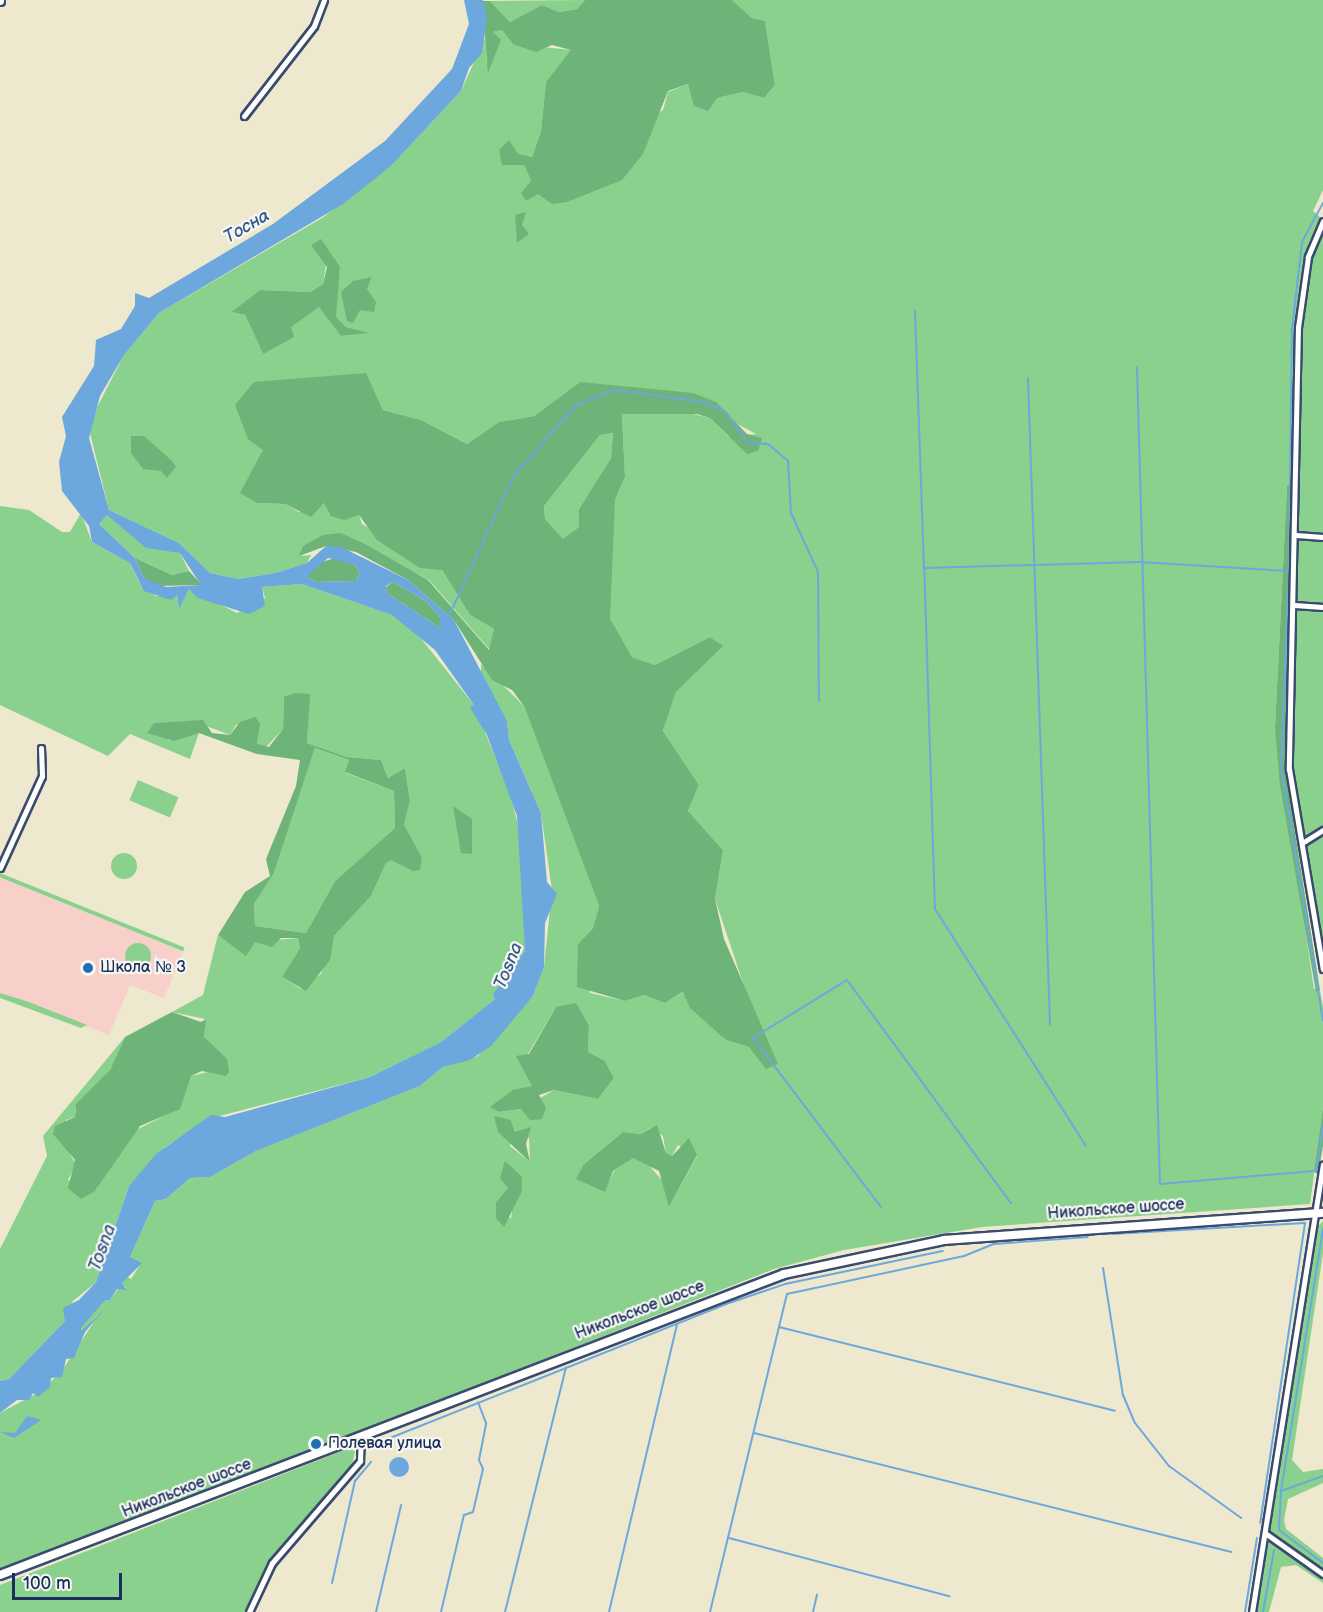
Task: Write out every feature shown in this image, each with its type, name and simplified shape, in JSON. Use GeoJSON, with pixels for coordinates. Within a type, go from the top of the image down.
{"type":"FeatureCollection","features":[{"type":"Feature","properties":{"kind":"main road","name":"Никольское шоссе"},"geometry":{"type":"LineString","coordinates":[[0,1575],[361,1438],[744,1287],[857,1255],[1043,1230],[1319,1213]]}},
{"type":"Feature","properties":{"kind":"street"},"geometry":{"type":"LineString","coordinates":[[244,116],[314,26],[324,0]]}},
{"type":"Feature","properties":{"kind":"street"},"geometry":{"type":"LineString","coordinates":[[1323,221],[1308,257],[1298,327],[1296,535],[1289,769],[1323,969]]}},
{"type":"Feature","properties":{"kind":"street"},"geometry":{"type":"LineString","coordinates":[[1296,535],[1323,537]]}},
{"type":"Feature","properties":{"kind":"street"},"geometry":{"type":"LineString","coordinates":[[1293,605],[1323,607]]}},
{"type":"Feature","properties":{"kind":"street"},"geometry":{"type":"LineString","coordinates":[[0,868],[42,776],[41,748]]}},
{"type":"Feature","properties":{"kind":"street"},"geometry":{"type":"LineString","coordinates":[[1302,843],[1323,830]]}},
{"type":"Feature","properties":{"kind":"street"},"geometry":{"type":"LineString","coordinates":[[1252,1612],[1319,1213],[1323,1165]]}},
{"type":"Feature","properties":{"kind":"street"},"geometry":{"type":"LineString","coordinates":[[249,1612],[272,1563],[360,1461],[361,1438]]}},
{"type":"Feature","properties":{"kind":"street"},"geometry":{"type":"LineString","coordinates":[[1265,1533],[1323,1574]]}},
{"type":"Feature","properties":{"kind":"shaded area","name":"Школа № 3"},"geometry":{"type":"Polygon","coordinates":[[[0,877],[183,952],[164,998],[130,985],[109,1035],[0,993],[0,877]]]}},
{"type":"Feature","properties":{"kind":"green space"},"geometry":{"type":"Polygon","coordinates":[[[585,0],[577,9],[559,12],[542,5],[510,22],[490,1],[483,1],[585,0]]]}},
{"type":"Feature","properties":{"kind":"green space"},"geometry":{"type":"Polygon","coordinates":[[[585,0],[732,0],[752,18],[765,21],[775,85],[764,98],[743,92],[717,98],[708,111],[694,106],[688,84],[668,91],[643,154],[622,180],[567,202],[552,204],[538,194],[526,201],[521,193],[531,181],[524,165],[502,165],[499,150],[509,140],[518,154],[532,157],[541,131],[546,82],[571,50],[552,45],[536,52],[513,44],[502,30],[493,32],[501,40],[488,73],[482,1],[490,1],[510,22],[542,5],[559,12],[577,9],[585,0]]]}},
{"type":"Feature","properties":{"kind":"green space"},"geometry":{"type":"Polygon","coordinates":[[[732,0],[1323,0],[1323,190],[1313,211],[1320,217],[1308,244],[1297,313],[1293,482],[1287,486],[1275,728],[1314,989],[1320,990],[1323,1007],[1323,1107],[1310,1204],[982,1227],[844,1250],[774,1269],[0,1573],[0,1413],[41,1391],[61,1372],[99,1314],[81,1332],[81,1311],[90,1303],[110,1300],[118,1289],[127,1289],[122,1283],[126,1276],[131,1279],[140,1265],[130,1257],[155,1201],[166,1199],[190,1178],[210,1177],[256,1151],[420,1086],[443,1067],[478,1056],[533,996],[544,967],[552,890],[541,813],[509,740],[507,721],[481,679],[481,664],[524,706],[599,906],[593,928],[578,944],[590,993],[625,1001],[644,995],[665,1003],[684,992],[726,1040],[749,1047],[761,1060],[753,1013],[715,899],[723,850],[688,811],[699,785],[663,731],[676,692],[722,646],[710,637],[655,665],[632,657],[610,618],[609,565],[615,500],[625,477],[622,414],[685,412],[710,418],[729,437],[756,434],[739,425],[580,382],[534,416],[499,422],[467,444],[421,420],[383,410],[366,374],[254,383],[263,449],[257,503],[285,504],[299,512],[325,503],[359,515],[362,524],[442,570],[470,615],[494,629],[490,650],[429,580],[341,533],[300,556],[311,555],[307,563],[275,573],[238,579],[210,573],[179,543],[109,510],[88,425],[124,355],[159,313],[322,218],[391,166],[461,91],[485,38],[487,64],[493,32],[502,30],[513,44],[572,50],[546,83],[541,131],[532,157],[499,151],[524,165],[531,181],[526,201],[663,110],[668,92],[688,84],[694,93],[717,98],[743,92],[764,98],[775,85],[765,21],[752,18],[732,0]],[[328,252],[323,284],[310,292],[260,290],[231,312],[245,315],[263,354],[302,316],[320,307],[341,336],[367,333],[346,327],[335,317],[340,267],[328,252]],[[372,277],[347,306],[347,321],[372,277]],[[152,445],[138,460],[143,469],[164,457],[152,445]],[[556,1007],[528,1054],[532,1086],[491,1107],[499,1112],[521,1109],[554,1090],[598,1099],[614,1078],[605,1061],[588,1052],[589,1026],[556,1007]],[[511,1120],[510,1146],[530,1162],[529,1138],[515,1132],[511,1120]],[[651,1128],[641,1134],[623,1132],[584,1164],[604,1192],[614,1171],[633,1157],[646,1162],[667,1186],[669,1207],[697,1156],[678,1145],[672,1156],[666,1153],[663,1136],[651,1128]],[[508,1188],[496,1202],[511,1219],[512,1211],[508,1188]]]}},
{"type":"Feature","properties":{"kind":"green space"},"geometry":{"type":"Polygon","coordinates":[[[526,212],[522,225],[529,234],[517,243],[515,215],[526,212]]]}},
{"type":"Feature","properties":{"kind":"green space"},"geometry":{"type":"Polygon","coordinates":[[[1323,221],[1323,969],[1289,769],[1298,327],[1308,257],[1323,221]]]}},
{"type":"Feature","properties":{"kind":"green space"},"geometry":{"type":"Polygon","coordinates":[[[321,239],[340,267],[336,317],[346,327],[369,333],[341,336],[319,307],[291,327],[294,337],[263,354],[245,315],[231,312],[260,290],[310,292],[323,284],[327,267],[311,245],[321,239]]]}},
{"type":"Feature","properties":{"kind":"green space"},"geometry":{"type":"Polygon","coordinates":[[[372,277],[367,289],[376,302],[374,312],[360,310],[353,323],[347,321],[341,292],[353,281],[372,277]]]}},
{"type":"Feature","properties":{"kind":"green space"},"geometry":{"type":"Polygon","coordinates":[[[366,373],[383,410],[421,420],[467,444],[499,422],[534,416],[580,382],[693,393],[716,402],[747,434],[762,438],[758,451],[747,454],[710,418],[697,414],[622,414],[625,477],[615,500],[610,618],[632,657],[655,665],[710,637],[723,646],[676,692],[663,731],[699,785],[688,811],[723,850],[715,899],[724,939],[778,1064],[766,1069],[749,1047],[726,1040],[690,1008],[683,992],[665,1003],[644,995],[625,1001],[577,987],[578,944],[593,928],[599,906],[524,706],[512,690],[492,680],[454,620],[408,580],[356,552],[326,546],[299,556],[303,546],[323,535],[341,533],[428,580],[489,650],[494,629],[470,615],[442,570],[420,568],[377,540],[359,515],[344,520],[331,516],[324,503],[311,517],[285,504],[257,503],[240,493],[263,450],[248,439],[235,405],[254,382],[366,373]],[[613,433],[600,435],[544,506],[545,519],[563,539],[579,527],[579,509],[611,458],[613,433]]]}},
{"type":"Feature","properties":{"kind":"green space"},"geometry":{"type":"Polygon","coordinates":[[[613,433],[611,458],[579,509],[579,527],[563,540],[545,519],[544,506],[600,435],[613,433]]]}},
{"type":"Feature","properties":{"kind":"green space"},"geometry":{"type":"Polygon","coordinates":[[[131,436],[144,436],[172,461],[176,467],[167,478],[161,471],[143,469],[131,453],[131,436]]]}},
{"type":"Feature","properties":{"kind":"green space"},"geometry":{"type":"Polygon","coordinates":[[[1293,482],[1285,769],[1320,990],[1316,992],[1280,785],[1275,728],[1287,486],[1293,482]]]}},
{"type":"Feature","properties":{"kind":"green space"},"geometry":{"type":"Polygon","coordinates":[[[0,506],[29,510],[62,532],[70,532],[81,513],[92,542],[130,563],[139,582],[156,596],[177,595],[179,608],[189,589],[237,613],[265,598],[262,587],[302,584],[392,615],[415,631],[474,705],[510,794],[521,836],[527,931],[525,951],[495,999],[441,1042],[370,1077],[208,1119],[165,1147],[129,1186],[96,1282],[73,1301],[65,1321],[9,1379],[0,1381],[0,1249],[47,1156],[43,1136],[125,1037],[110,1070],[75,1109],[75,1117],[66,1120],[64,1145],[76,1164],[68,1180],[95,1191],[136,1130],[174,1111],[191,1076],[208,1072],[221,1056],[204,1037],[205,1019],[172,1012],[203,995],[218,935],[242,952],[255,942],[298,938],[300,948],[282,977],[301,989],[321,974],[334,936],[371,896],[386,863],[391,859],[420,870],[404,825],[410,801],[405,768],[388,778],[381,760],[347,757],[307,743],[308,723],[284,697],[283,729],[265,748],[257,744],[259,727],[252,720],[236,725],[230,735],[193,721],[158,723],[169,740],[199,733],[190,759],[130,734],[108,756],[0,705],[0,506]]]}},
{"type":"Feature","properties":{"kind":"green space"},"geometry":{"type":"Polygon","coordinates":[[[107,515],[145,544],[180,553],[189,571],[172,575],[135,558],[99,524],[107,515]]]}},
{"type":"Feature","properties":{"kind":"green space"},"geometry":{"type":"Polygon","coordinates":[[[135,558],[172,575],[189,571],[202,585],[155,586],[144,578],[135,558]]]}},
{"type":"Feature","properties":{"kind":"green space"},"geometry":{"type":"Polygon","coordinates":[[[335,558],[355,565],[360,573],[356,581],[317,582],[306,577],[315,564],[335,558]]]}},
{"type":"Feature","properties":{"kind":"green space"},"geometry":{"type":"Polygon","coordinates":[[[393,582],[426,601],[440,617],[440,628],[387,593],[386,587],[393,582]]]}},
{"type":"Feature","properties":{"kind":"green space"},"geometry":{"type":"Polygon","coordinates":[[[295,693],[310,694],[307,743],[347,757],[381,760],[388,778],[405,768],[410,801],[404,825],[422,858],[420,870],[413,871],[391,860],[386,863],[371,896],[334,936],[330,960],[306,991],[282,977],[300,948],[298,938],[281,938],[272,947],[255,942],[246,956],[218,935],[245,892],[270,876],[266,859],[296,786],[300,760],[257,754],[199,733],[174,741],[147,733],[154,723],[203,720],[212,733],[230,735],[240,722],[255,717],[260,723],[257,744],[269,747],[283,729],[284,697],[295,693]],[[315,748],[274,873],[254,904],[255,926],[306,933],[335,881],[395,828],[394,791],[345,772],[349,760],[315,748]]]}},
{"type":"Feature","properties":{"kind":"green space"},"geometry":{"type":"Polygon","coordinates":[[[315,748],[349,760],[346,773],[394,791],[395,828],[335,881],[306,933],[255,926],[254,904],[274,873],[315,748]]]}},
{"type":"Feature","properties":{"kind":"green space"},"geometry":{"type":"Polygon","coordinates":[[[138,780],[179,797],[170,817],[129,800],[138,780]]]}},
{"type":"Feature","properties":{"kind":"green space"},"geometry":{"type":"Polygon","coordinates":[[[453,806],[472,819],[472,854],[461,853],[453,806]]]}},
{"type":"Feature","properties":{"kind":"green space"},"geometry":{"type":"Polygon","coordinates":[[[124,853],[134,856],[137,866],[134,876],[124,879],[114,876],[111,866],[114,856],[124,853]]]}},
{"type":"Feature","properties":{"kind":"green space"},"geometry":{"type":"Polygon","coordinates":[[[0,873],[185,948],[183,951],[0,877],[0,873]]]}},
{"type":"Feature","properties":{"kind":"green space"},"geometry":{"type":"Polygon","coordinates":[[[138,943],[147,947],[151,956],[147,965],[138,969],[129,965],[125,956],[129,947],[138,943]]]}},
{"type":"Feature","properties":{"kind":"green space"},"geometry":{"type":"Polygon","coordinates":[[[0,993],[87,1025],[81,1028],[0,998],[0,993]]]}},
{"type":"Feature","properties":{"kind":"green space"},"geometry":{"type":"Polygon","coordinates":[[[576,1003],[589,1026],[588,1052],[605,1061],[614,1078],[598,1099],[554,1090],[539,1095],[546,1108],[542,1119],[530,1120],[521,1109],[499,1112],[490,1107],[513,1090],[532,1086],[516,1056],[529,1054],[556,1007],[576,1003]]]}},
{"type":"Feature","properties":{"kind":"green space"},"geometry":{"type":"Polygon","coordinates":[[[172,1012],[201,1022],[206,1019],[204,1037],[227,1059],[229,1071],[226,1076],[202,1071],[191,1076],[180,1109],[140,1126],[95,1191],[81,1199],[68,1188],[75,1160],[53,1134],[55,1126],[75,1117],[76,1104],[110,1070],[125,1037],[172,1012]]]}},
{"type":"Feature","properties":{"kind":"green space"},"geometry":{"type":"Polygon","coordinates":[[[1323,1107],[1323,1146],[1318,1174],[1314,1172],[1323,1107]]]}},
{"type":"Feature","properties":{"kind":"green space"},"geometry":{"type":"Polygon","coordinates":[[[494,1116],[511,1120],[515,1132],[531,1127],[526,1144],[530,1162],[498,1132],[494,1116]]]}},
{"type":"Feature","properties":{"kind":"green space"},"geometry":{"type":"Polygon","coordinates":[[[657,1125],[666,1153],[672,1156],[689,1138],[697,1155],[669,1207],[659,1171],[633,1158],[613,1171],[605,1192],[576,1179],[584,1164],[623,1132],[641,1134],[657,1125]]]}},
{"type":"Feature","properties":{"kind":"green space"},"geometry":{"type":"Polygon","coordinates":[[[505,1161],[522,1177],[522,1191],[504,1227],[496,1218],[496,1202],[508,1188],[500,1178],[505,1161]]]}},
{"type":"Feature","properties":{"kind":"green space"},"geometry":{"type":"Polygon","coordinates":[[[1323,1221],[1323,1253],[1292,1460],[1303,1472],[1323,1469],[1323,1483],[1288,1499],[1284,1520],[1286,1529],[1323,1558],[1323,1569],[1273,1537],[1268,1528],[1315,1230],[1323,1221]]]}},
{"type":"Feature","properties":{"kind":"green space"},"geometry":{"type":"Polygon","coordinates":[[[347,1449],[355,1451],[352,1466],[268,1564],[246,1612],[0,1612],[0,1585],[347,1449]]]}},
{"type":"Feature","properties":{"kind":"green space"},"geometry":{"type":"Polygon","coordinates":[[[1268,1542],[1323,1577],[1323,1583],[1296,1565],[1281,1567],[1269,1612],[1256,1612],[1268,1542]]]}},
{"type":"Feature","properties":{"kind":"water"},"geometry":{"type":"Polygon","coordinates":[[[464,0],[483,0],[487,18],[482,53],[469,68],[461,91],[391,166],[343,204],[159,313],[124,355],[100,396],[89,438],[109,510],[179,543],[210,573],[238,579],[275,573],[307,563],[326,546],[341,547],[408,580],[454,620],[507,721],[509,740],[541,813],[547,882],[557,894],[545,923],[544,967],[533,996],[491,1046],[470,1060],[443,1067],[420,1086],[256,1151],[210,1177],[190,1178],[166,1199],[155,1201],[130,1257],[142,1263],[122,1283],[127,1290],[117,1289],[110,1300],[90,1303],[81,1311],[81,1331],[103,1311],[85,1332],[74,1358],[66,1359],[62,1377],[51,1378],[50,1387],[38,1397],[33,1393],[29,1400],[17,1400],[0,1413],[0,1381],[9,1379],[65,1321],[63,1308],[79,1300],[96,1282],[129,1186],[156,1154],[211,1115],[225,1117],[370,1077],[441,1042],[495,999],[493,994],[525,951],[517,816],[487,735],[470,708],[474,705],[435,650],[392,615],[302,584],[262,587],[265,606],[249,614],[198,598],[189,589],[179,609],[177,595],[171,600],[144,591],[130,563],[92,542],[89,526],[62,491],[59,462],[66,436],[62,417],[94,366],[96,340],[121,329],[135,306],[135,293],[149,298],[273,224],[385,141],[452,69],[469,24],[464,0]],[[107,515],[99,524],[135,558],[144,578],[166,587],[201,585],[180,553],[146,548],[107,515]],[[328,558],[306,577],[317,582],[356,581],[360,573],[355,565],[328,558]],[[393,582],[386,586],[387,593],[440,628],[440,617],[426,601],[393,582]]]}},
{"type":"Feature","properties":{"kind":"water"},"geometry":{"type":"Polygon","coordinates":[[[27,1416],[41,1420],[14,1438],[0,1432],[15,1433],[27,1416]]]}},
{"type":"Feature","properties":{"kind":"water"},"geometry":{"type":"Polygon","coordinates":[[[399,1457],[406,1460],[409,1467],[406,1474],[399,1477],[392,1474],[389,1467],[392,1460],[399,1457]]]}},
{"type":"Feature","properties":{"kind":"waterway"},"geometry":{"type":"LineString","coordinates":[[1086,1146],[935,909],[924,568],[1140,562],[1289,571],[1292,329],[1302,242],[1323,203]]}},
{"type":"Feature","properties":{"kind":"waterway"},"geometry":{"type":"LineString","coordinates":[[915,311],[924,568]]}},
{"type":"Feature","properties":{"kind":"waterway"},"geometry":{"type":"LineString","coordinates":[[1137,367],[1160,1184],[1316,1171],[1323,1128]]}},
{"type":"Feature","properties":{"kind":"waterway"},"geometry":{"type":"LineString","coordinates":[[1028,378],[1050,1025]]}},
{"type":"Feature","properties":{"kind":"waterway"},"geometry":{"type":"LineString","coordinates":[[448,618],[513,477],[576,405],[614,390],[704,402],[726,412],[748,443],[768,444],[788,461],[791,513],[818,572],[819,701]]}},
{"type":"Feature","properties":{"kind":"waterway"},"geometry":{"type":"LineString","coordinates":[[1289,571],[1281,767],[1323,1021]]}},
{"type":"Feature","properties":{"kind":"waterway"},"geometry":{"type":"LineString","coordinates":[[881,1207],[753,1038],[847,980],[1011,1203]]}},
{"type":"Feature","properties":{"kind":"waterway"},"geometry":{"type":"LineString","coordinates":[[1112,1234],[1305,1223],[1260,1523]]}},
{"type":"Feature","properties":{"kind":"waterway"},"geometry":{"type":"LineString","coordinates":[[1323,1229],[1281,1491],[1323,1476]]}},
{"type":"Feature","properties":{"kind":"waterway"},"geometry":{"type":"LineString","coordinates":[[710,1612],[787,1294],[964,1256],[994,1244],[1088,1237]]}},
{"type":"Feature","properties":{"kind":"waterway"},"geometry":{"type":"LineString","coordinates":[[385,1440],[729,1303],[785,1284],[943,1251]]}},
{"type":"Feature","properties":{"kind":"waterway"},"geometry":{"type":"LineString","coordinates":[[1103,1268],[1123,1395],[1135,1423],[1169,1466],[1241,1518]]}},
{"type":"Feature","properties":{"kind":"waterway","name":"Tosna"},"geometry":{"type":"LineString","coordinates":[[71,1329],[105,1289]]}},
{"type":"Feature","properties":{"kind":"waterway"},"geometry":{"type":"LineString","coordinates":[[609,1612],[677,1325]]}},
{"type":"Feature","properties":{"kind":"waterway"},"geometry":{"type":"LineString","coordinates":[[779,1327],[1115,1411]]}},
{"type":"Feature","properties":{"kind":"waterway"},"geometry":{"type":"LineString","coordinates":[[505,1612],[566,1367]]}},
{"type":"Feature","properties":{"kind":"waterway"},"geometry":{"type":"LineString","coordinates":[[441,1612],[464,1515],[473,1512],[483,1469],[479,1460],[486,1423],[478,1402]]}},
{"type":"Feature","properties":{"kind":"waterway"},"geometry":{"type":"LineString","coordinates":[[754,1433],[1231,1552]]}},
{"type":"Feature","properties":{"kind":"waterway"},"geometry":{"type":"LineString","coordinates":[[332,1583],[355,1481],[371,1462]]}},
{"type":"Feature","properties":{"kind":"waterway"},"geometry":{"type":"LineString","coordinates":[[1281,1491],[1279,1530],[1323,1563]]}},
{"type":"Feature","properties":{"kind":"waterway"},"geometry":{"type":"LineString","coordinates":[[376,1612],[401,1505]]}},
{"type":"Feature","properties":{"kind":"waterway"},"geometry":{"type":"LineString","coordinates":[[729,1538],[949,1596]]}},
{"type":"Feature","properties":{"kind":"waterway"},"geometry":{"type":"LineString","coordinates":[[1245,1612],[1257,1538]]}},
{"type":"Feature","properties":{"kind":"waterway"},"geometry":{"type":"LineString","coordinates":[[1263,1612],[1274,1550]]}},
{"type":"Feature","properties":{"kind":"waterway"},"geometry":{"type":"LineString","coordinates":[[813,1612],[817,1594]]}},
{"type":"Feature","properties":{"kind":"place","name":"Школа № 3"},"geometry":{"type":"Point","coordinates":[88,968]}},
{"type":"Feature","properties":{"kind":"place","name":"Полевая улица"},"geometry":{"type":"Point","coordinates":[316,1444]}},
{"type":"Feature","properties":{"kind":"water label","name":"Тосна"},"geometry":{"type":"Point","coordinates":[247,227]}}]}
